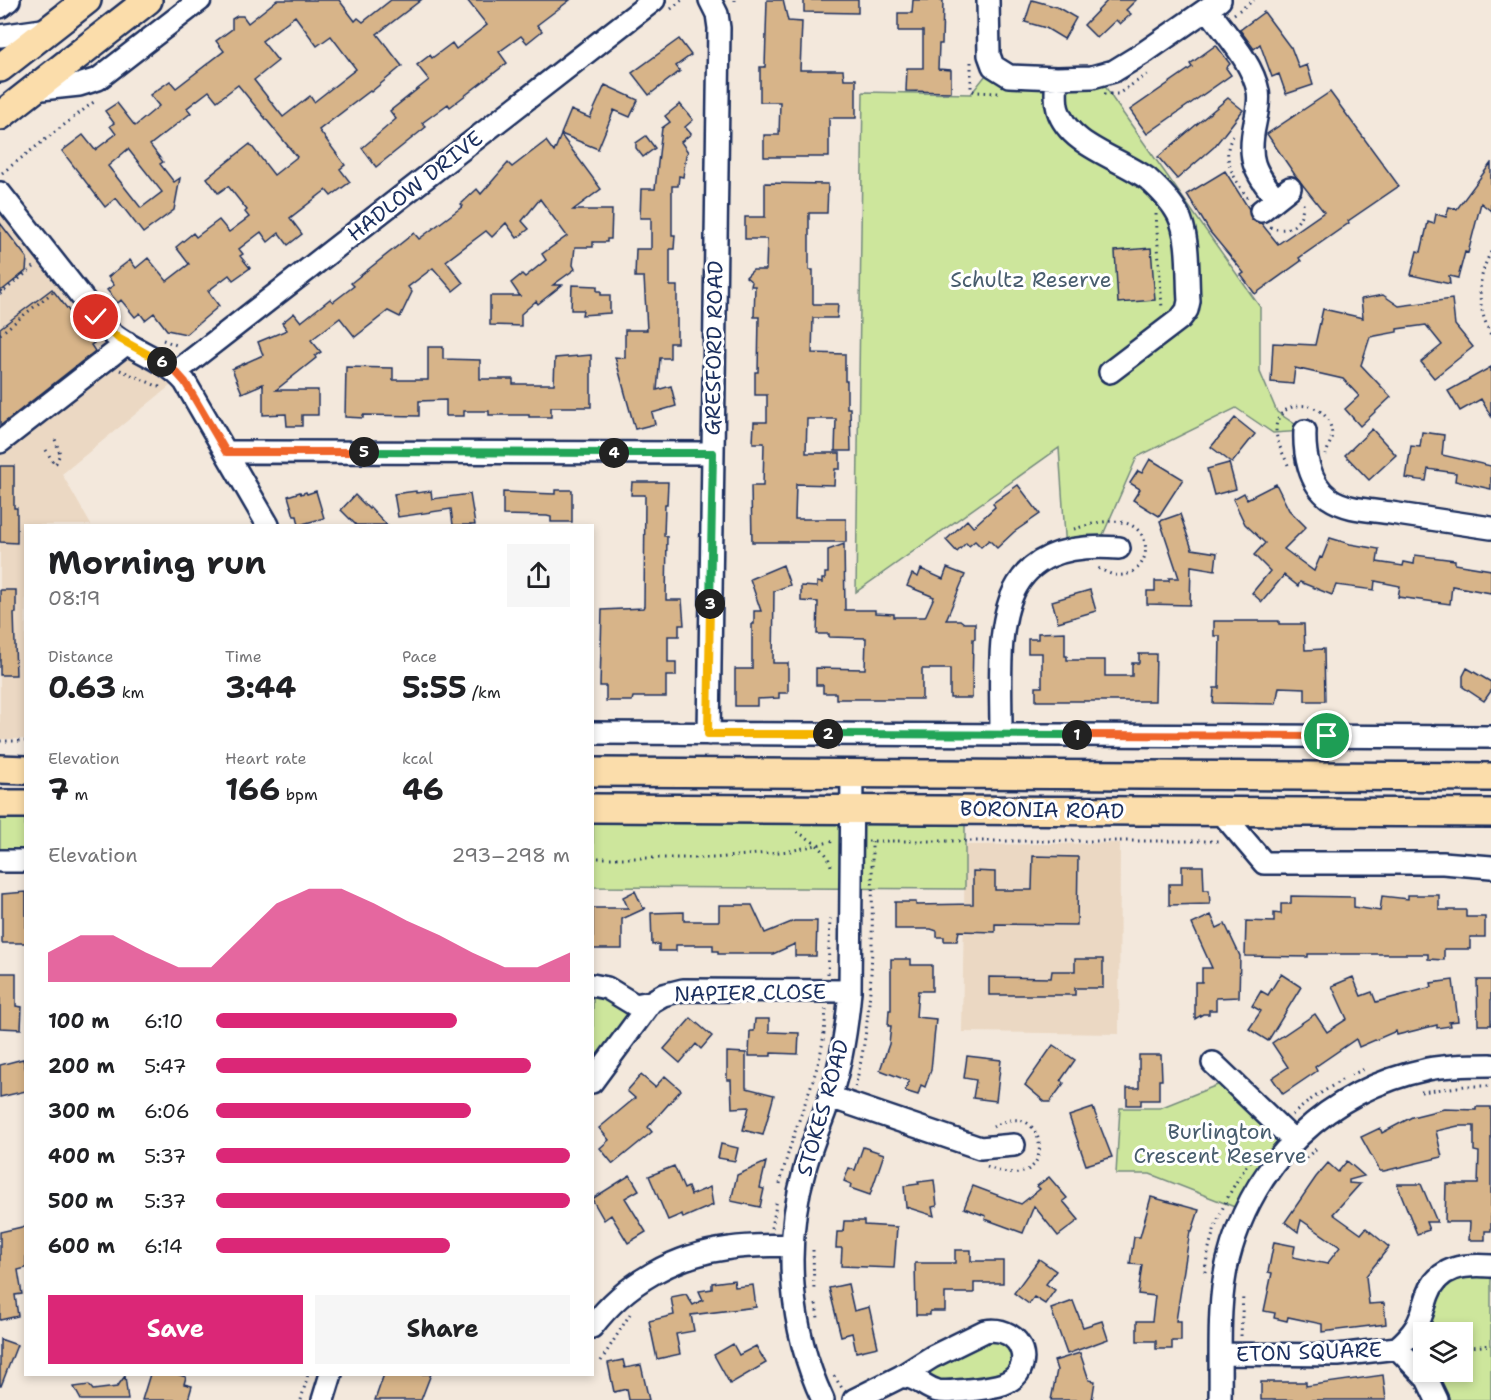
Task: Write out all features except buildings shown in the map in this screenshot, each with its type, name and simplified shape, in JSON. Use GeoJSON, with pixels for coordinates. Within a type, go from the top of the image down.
{"type":"FeatureCollection","features":[{"type":"Feature","properties":{"kind":"main road"},"geometry":{"type":"LineString","coordinates":[[0,68],[87,0]]}},
{"type":"Feature","properties":{"kind":"main road"},"geometry":{"type":"LineString","coordinates":[[0,116],[148,0]]}},
{"type":"Feature","properties":{"kind":"main road"},"geometry":{"type":"LineString","coordinates":[[0,769],[24,770]]}},
{"type":"Feature","properties":{"kind":"main road","name":"BORONIA ROAD"},"geometry":{"type":"LineString","coordinates":[[594,772],[1491,777]]}},
{"type":"Feature","properties":{"kind":"main road"},"geometry":{"type":"LineString","coordinates":[[0,804],[24,804]]}},
{"type":"Feature","properties":{"kind":"main road","name":"BORONIA ROAD"},"geometry":{"type":"LineString","coordinates":[[594,808],[1491,813]]}},
{"type":"Feature","properties":{"kind":"street"},"geometry":{"type":"LineString","coordinates":[[0,7],[9,0]]}},
{"type":"Feature","properties":{"kind":"street"},"geometry":{"type":"LineString","coordinates":[[32,90],[80,85],[98,79],[200,0]]}},
{"type":"Feature","properties":{"kind":"street","name":"HADLOW DRIVE"},"geometry":{"type":"LineString","coordinates":[[176,372],[654,0]]}},
{"type":"Feature","properties":{"kind":"street","name":"GRESFORD ROAD"},"geometry":{"type":"LineString","coordinates":[[708,734],[719,28],[717,14],[710,0]]}},
{"type":"Feature","properties":{"kind":"street"},"geometry":{"type":"LineString","coordinates":[[988,0],[988,55],[993,66],[1009,76],[1057,78],[1092,77],[1114,71],[1218,9],[1255,78],[1259,104],[1251,154],[1258,174],[1276,199]]}},
{"type":"Feature","properties":{"kind":"street"},"geometry":{"type":"LineString","coordinates":[[0,36],[49,29]]}},
{"type":"Feature","properties":{"kind":"street"},"geometry":{"type":"LineString","coordinates":[[1057,78],[1058,111],[1072,134],[1154,185],[1167,198],[1179,217],[1185,247],[1189,301],[1187,310],[1164,332],[1110,372]]}},
{"type":"Feature","properties":{"kind":"street"},"geometry":{"type":"LineString","coordinates":[[2,179],[96,317],[112,334],[176,372],[189,389],[267,524]]}},
{"type":"Feature","properties":{"kind":"street"},"geometry":{"type":"LineString","coordinates":[[0,442],[127,343]]}},
{"type":"Feature","properties":{"kind":"street"},"geometry":{"type":"LineString","coordinates":[[1305,431],[1304,447],[1307,461],[1320,489],[1335,501],[1359,508],[1491,528]]}},
{"type":"Feature","properties":{"kind":"street"},"geometry":{"type":"LineString","coordinates":[[226,452],[713,453]]}},
{"type":"Feature","properties":{"kind":"street"},"geometry":{"type":"LineString","coordinates":[[1001,734],[1003,623],[1016,586],[1033,566],[1056,553],[1087,547],[1119,548]]}},
{"type":"Feature","properties":{"kind":"street"},"geometry":{"type":"LineString","coordinates":[[594,733],[1491,737]]}},
{"type":"Feature","properties":{"kind":"street","name":"STOKES ROAD"},"geometry":{"type":"LineString","coordinates":[[823,1400],[810,1369],[800,1334],[793,1285],[791,1245],[797,1199],[804,1170],[830,1097],[842,1051],[850,991],[852,774]]}},
{"type":"Feature","properties":{"kind":"street"},"geometry":{"type":"LineString","coordinates":[[1220,812],[1264,864],[1443,863],[1491,867]]}},
{"type":"Feature","properties":{"kind":"street"},"geometry":{"type":"LineString","coordinates":[[0,861],[24,861]]}},
{"type":"Feature","properties":{"kind":"street","name":"NAPIER CLOSE"},"geometry":{"type":"LineString","coordinates":[[594,986],[607,988],[631,1004],[640,1005],[663,995],[683,990],[850,991]]}},
{"type":"Feature","properties":{"kind":"street","name":"NAPIER CLOSE"},"geometry":{"type":"LineString","coordinates":[[594,1079],[651,1002]]}},
{"type":"Feature","properties":{"kind":"street"},"geometry":{"type":"LineString","coordinates":[[1213,1063],[1293,1140]]}},
{"type":"Feature","properties":{"kind":"street"},"geometry":{"type":"LineString","coordinates":[[1220,1400],[1223,1292],[1228,1261],[1237,1231],[1262,1180],[1276,1158],[1293,1140],[1322,1117],[1371,1088],[1427,1069],[1491,1065]]}},
{"type":"Feature","properties":{"kind":"street"},"geometry":{"type":"LineString","coordinates":[[830,1097],[980,1148],[1014,1146]]}},
{"type":"Feature","properties":{"kind":"street"},"geometry":{"type":"LineString","coordinates":[[594,1324],[606,1309],[630,1287],[669,1264],[732,1247],[791,1245]]}},
{"type":"Feature","properties":{"kind":"street","name":"ETON SQUARE"},"geometry":{"type":"LineString","coordinates":[[1221,1354],[1338,1355],[1397,1348],[1417,1326],[1428,1294],[1440,1277],[1457,1266],[1470,1264],[1491,1266]]}},
{"type":"Feature","properties":{"kind":"street"},"geometry":{"type":"LineString","coordinates":[[854,1400],[900,1377],[932,1357],[986,1331],[994,1329],[1010,1334],[1021,1347],[1020,1370],[1015,1377],[997,1386],[940,1391],[912,1377],[900,1377]]}},
{"type":"Feature","properties":{"kind":"street","name":"ETON SQUARE"},"geometry":{"type":"LineString","coordinates":[[1397,1348],[1427,1379],[1437,1400]]}},
{"type":"Feature","properties":{"kind":"street"},"geometry":{"type":"LineString","coordinates":[[323,1400],[330,1376]]}},
{"type":"Feature","properties":{"kind":"path"},"geometry":{"type":"LineString","coordinates":[[1218,9],[1254,0]]}},
{"type":"Feature","properties":{"kind":"path"},"geometry":{"type":"LineString","coordinates":[[1154,185],[1164,332]]}},
{"type":"Feature","properties":{"kind":"path"},"geometry":{"type":"LineString","coordinates":[[1491,252],[1483,269],[1479,294],[1482,312],[1491,335]]}},
{"type":"Feature","properties":{"kind":"path"},"geometry":{"type":"LineString","coordinates":[[0,294],[34,267]]}},
{"type":"Feature","properties":{"kind":"path"},"geometry":{"type":"LineString","coordinates":[[0,334],[53,292]]}},
{"type":"Feature","properties":{"kind":"path"},"geometry":{"type":"LineString","coordinates":[[153,336],[176,346],[186,345]]}},
{"type":"Feature","properties":{"kind":"path"},"geometry":{"type":"LineString","coordinates":[[1293,474],[1278,443],[1276,431],[1279,417],[1289,409],[1309,405],[1322,410],[1332,433],[1325,458]]}},
{"type":"Feature","properties":{"kind":"path"},"geometry":{"type":"LineString","coordinates":[[46,450],[54,464],[56,463],[60,454],[55,439]]}},
{"type":"Feature","properties":{"kind":"path"},"geometry":{"type":"LineString","coordinates":[[1066,531],[1116,521],[1131,525],[1138,530],[1146,543],[1146,551],[1140,565],[1132,572],[1114,575],[1095,568]]}},
{"type":"Feature","properties":{"kind":"path"},"geometry":{"type":"LineString","coordinates":[[0,741],[24,741]]}},
{"type":"Feature","properties":{"kind":"path"},"geometry":{"type":"LineString","coordinates":[[791,830],[817,845],[830,861],[832,872]]}},
{"type":"Feature","properties":{"kind":"path"},"geometry":{"type":"LineString","coordinates":[[872,841],[1215,840],[1228,843]]}},
{"type":"Feature","properties":{"kind":"path"},"geometry":{"type":"LineString","coordinates":[[594,858],[715,858],[790,851],[836,841]]}},
{"type":"Feature","properties":{"kind":"path"},"geometry":{"type":"LineString","coordinates":[[828,975],[830,918]]}},
{"type":"Feature","properties":{"kind":"path"},"geometry":{"type":"LineString","coordinates":[[772,1229],[785,1161],[818,1063],[824,1035],[826,1008]]}},
{"type":"Feature","properties":{"kind":"path"},"geometry":{"type":"LineString","coordinates":[[1418,1093],[1465,1086],[1491,1086]]}},
{"type":"Feature","properties":{"kind":"path"},"geometry":{"type":"LineString","coordinates":[[1302,1163],[1323,1142]]}},
{"type":"Feature","properties":{"kind":"path"},"geometry":{"type":"LineString","coordinates":[[813,1245],[814,1296],[818,1319]]}},
{"type":"Feature","properties":{"kind":"path"},"geometry":{"type":"LineString","coordinates":[[1241,1339],[1243,1290]]}},
{"type":"Feature","properties":{"kind":"path"},"geometry":{"type":"LineString","coordinates":[[601,1360],[630,1314]]}},
{"type":"Feature","properties":{"kind":"path"},"geometry":{"type":"LineString","coordinates":[[1473,1347],[1491,1346]]}},
{"type":"Feature","properties":{"kind":"path"},"geometry":{"type":"LineString","coordinates":[[831,1370],[840,1383]]}},
{"type":"Feature","properties":{"kind":"path"},"geometry":{"type":"LineString","coordinates":[[301,1400],[307,1376]]}},
{"type":"Feature","properties":{"kind":"shaded area"},"geometry":{"type":"Polygon","coordinates":[[[0,193],[76,291],[181,377],[62,474],[90,524],[24,524],[24,739],[0,739],[0,193]]]}},
{"type":"Feature","properties":{"kind":"shaded area"},"geometry":{"type":"Polygon","coordinates":[[[1120,843],[1119,1034],[962,1032],[965,845],[1120,843]]]}},
{"type":"Feature","properties":{"kind":"green space","name":"Schultz Reserve"},"geometry":{"type":"Polygon","coordinates":[[[993,66],[1099,76],[1260,307],[1260,372],[1277,412],[1305,431],[1273,433],[1236,408],[1137,457],[1098,546],[1066,550],[1059,448],[856,592],[863,92],[971,94],[993,66]]]}},
{"type":"Feature","properties":{"kind":"green space"},"geometry":{"type":"Polygon","coordinates":[[[0,804],[24,804],[24,861],[0,861],[0,804]]]}},
{"type":"Feature","properties":{"kind":"green space"},"geometry":{"type":"Polygon","coordinates":[[[594,808],[965,810],[965,889],[594,887],[594,808]]]}},
{"type":"Feature","properties":{"kind":"green space"},"geometry":{"type":"Polygon","coordinates":[[[594,985],[635,1005],[594,1080],[594,985]]]}},
{"type":"Feature","properties":{"kind":"green space","name":"Burlington Crescent Reserve"},"geometry":{"type":"Polygon","coordinates":[[[1230,1080],[1293,1140],[1245,1211],[1150,1174],[1116,1174],[1120,1108],[1160,1108],[1230,1080]]]}},
{"type":"Feature","properties":{"kind":"green space"},"geometry":{"type":"Polygon","coordinates":[[[1491,1266],[1491,1400],[1437,1400],[1426,1382],[1473,1382],[1473,1322],[1415,1322],[1433,1284],[1491,1266]]]}},
{"type":"Feature","properties":{"kind":"green space"},"geometry":{"type":"Polygon","coordinates":[[[1413,1327],[1413,1358],[1409,1336],[1413,1327]]]}},
{"type":"Feature","properties":{"kind":"green space"},"geometry":{"type":"Polygon","coordinates":[[[977,1334],[1021,1347],[1006,1382],[919,1381],[932,1357],[977,1334]]]}},
{"type":"Feature","properties":{"kind":"route"},"geometry":{"type":"LineString","coordinates":[[96,317],[112,334],[176,372],[185,382],[226,452],[713,453],[708,734],[1327,736]]}}]}
